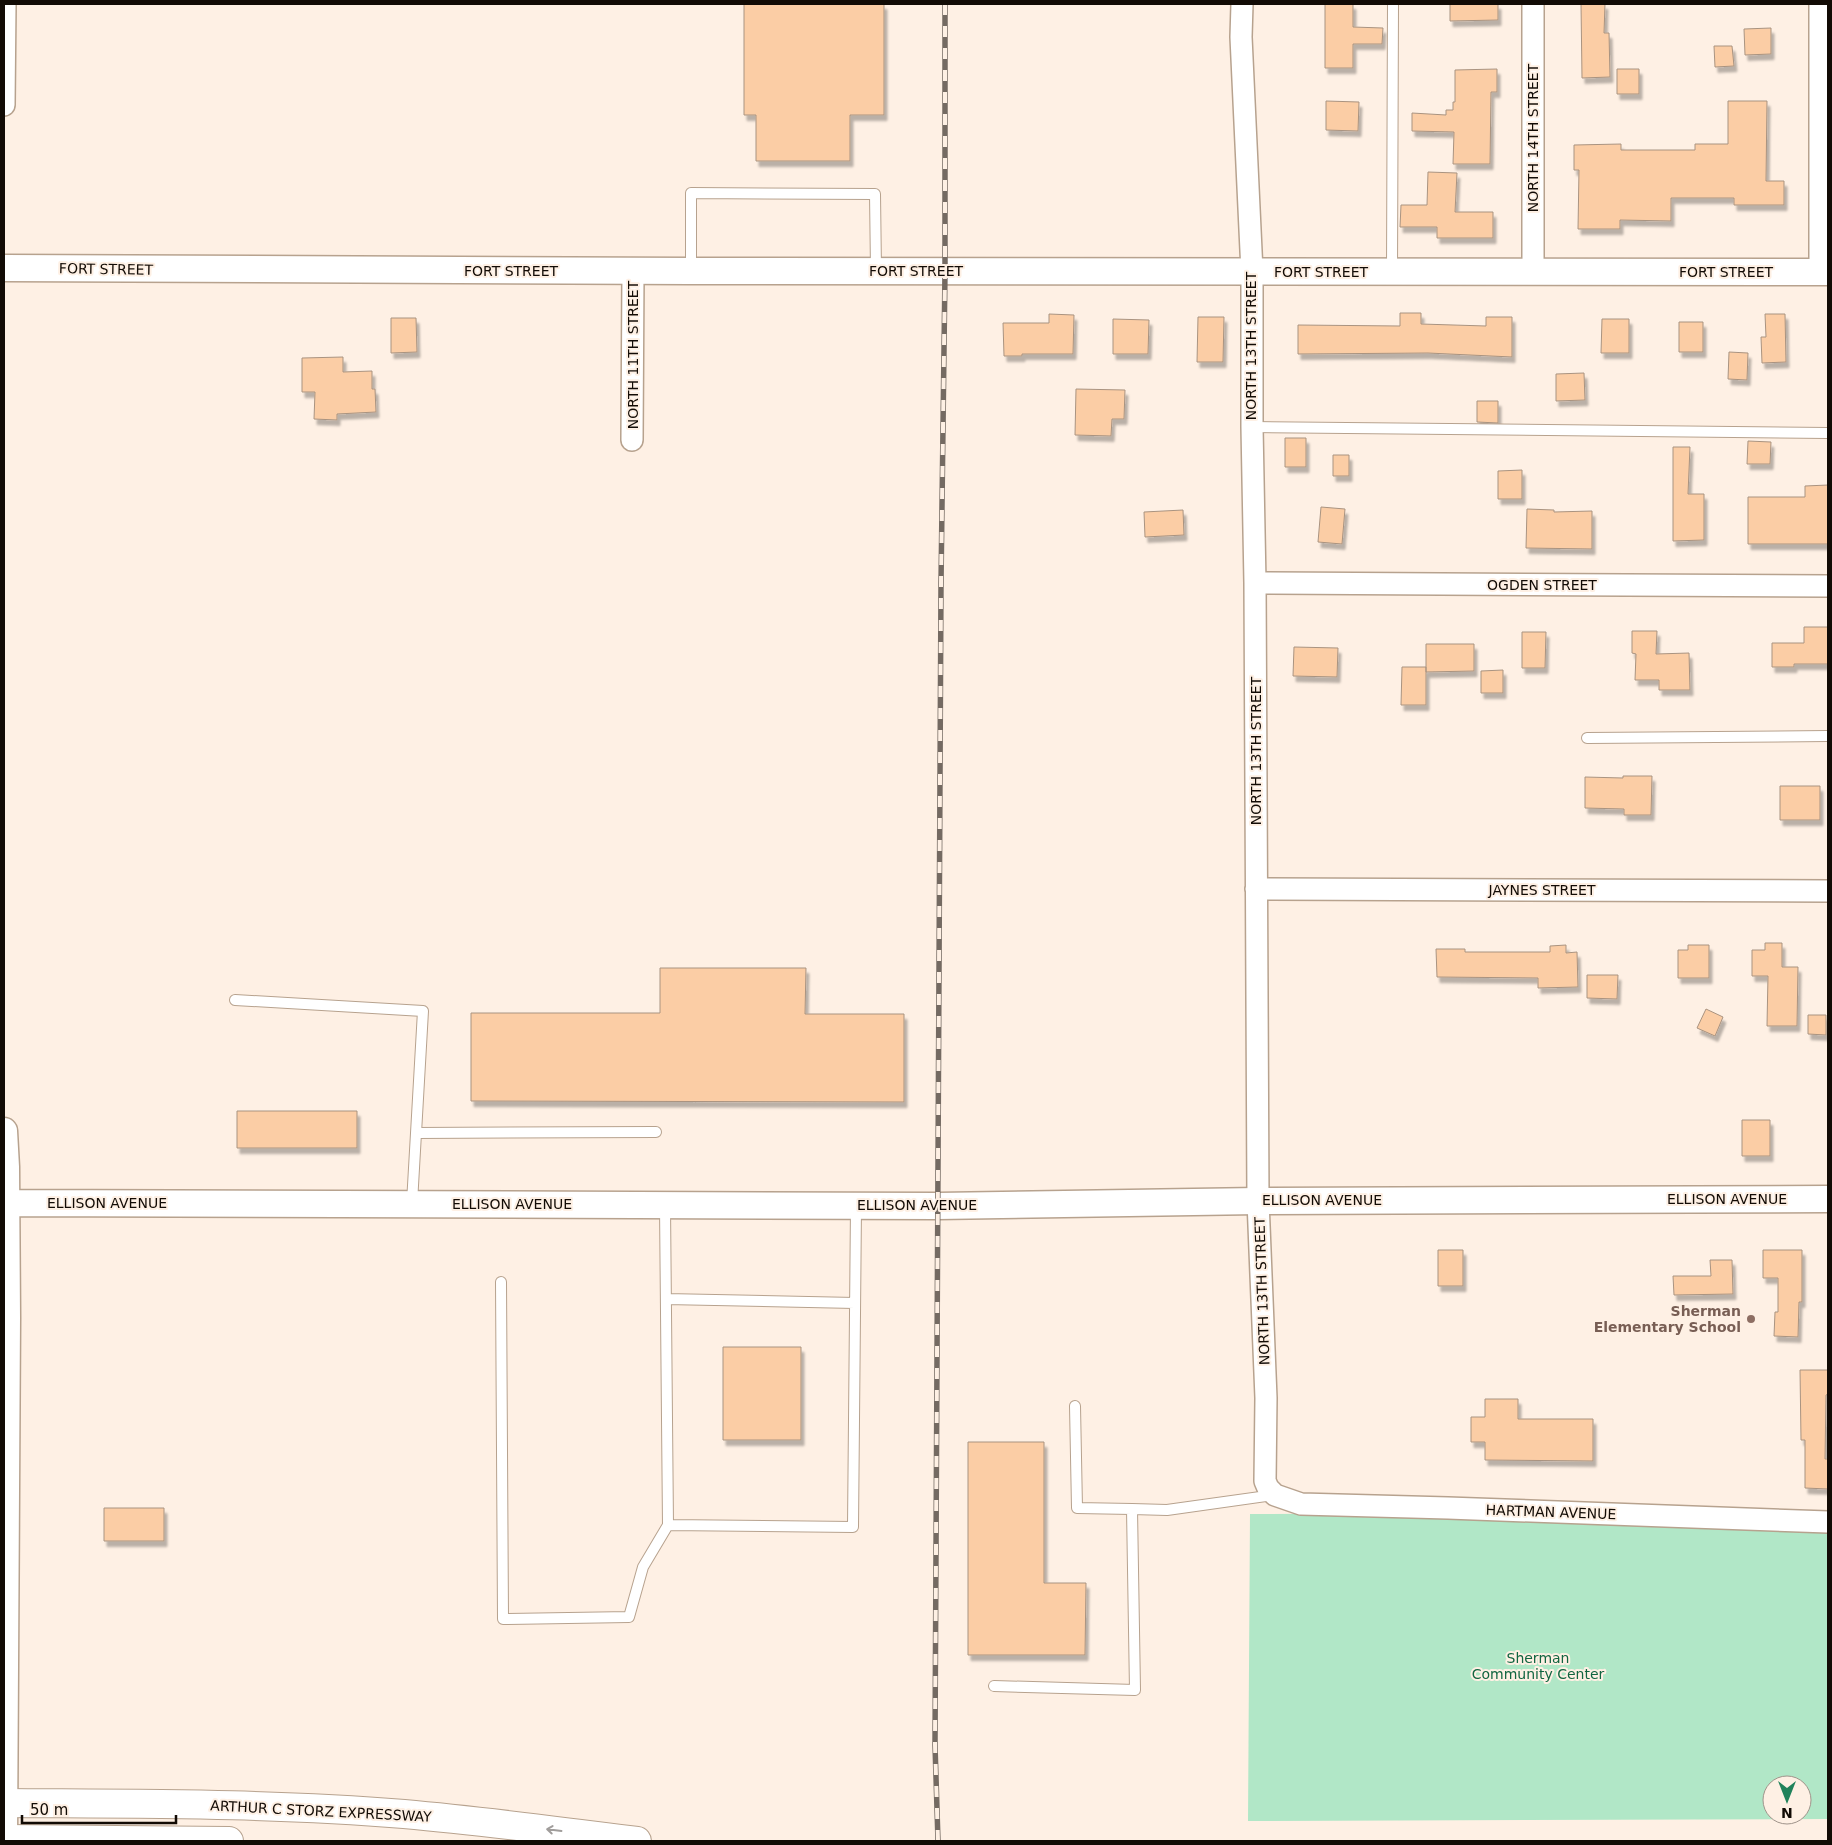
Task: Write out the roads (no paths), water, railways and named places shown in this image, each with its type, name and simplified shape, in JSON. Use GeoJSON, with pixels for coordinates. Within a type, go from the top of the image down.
{"type":"FeatureCollection","features":[{"type":"Feature","properties":{"kind":"highway","name":"ARTHUR C STORZ EXPRESSWAY"},"geometry":{"type":"LineString","coordinates":[[4,1803],[326,1809],[476,1821],[637,1841]]}},
{"type":"Feature","properties":{"kind":"highway"},"geometry":{"type":"LineString","coordinates":[[4,1840],[229,1841]]}},
{"type":"Feature","properties":{"kind":"street"},"geometry":{"type":"LineString","coordinates":[[4,105],[5,4]]}},
{"type":"Feature","properties":{"kind":"street","name":"NORTH 13TH STREET"},"geometry":{"type":"LineString","coordinates":[[1242,4],[1241,37],[1252,272],[1258,1200],[1266,1398],[1265,1481],[1268,1488],[1275,1495]]}},
{"type":"Feature","properties":{"kind":"street","name":"NORTH 14TH STREET"},"geometry":{"type":"LineString","coordinates":[[1533,4],[1533,272]]}},
{"type":"Feature","properties":{"kind":"street"},"geometry":{"type":"LineString","coordinates":[[1820,4],[1824,272]]}},
{"type":"Feature","properties":{"kind":"street","name":"FORT STREET"},"geometry":{"type":"LineString","coordinates":[[4,268],[633,271],[1824,272]]}},
{"type":"Feature","properties":{"kind":"street","name":"NORTH 11TH STREET"},"geometry":{"type":"LineString","coordinates":[[632,440],[633,271]]}},
{"type":"Feature","properties":{"kind":"street","name":"OGDEN STREET"},"geometry":{"type":"LineString","coordinates":[[1255,583],[1828,586]]}},
{"type":"Feature","properties":{"kind":"street","name":"JAYNES STREET"},"geometry":{"type":"LineString","coordinates":[[1256,889],[1828,891]]}},
{"type":"Feature","properties":{"kind":"street"},"geometry":{"type":"LineString","coordinates":[[4,1131],[7,1203],[4,1840]]}},
{"type":"Feature","properties":{"kind":"street","name":"ELLISON AVENUE"},"geometry":{"type":"LineString","coordinates":[[7,1203],[938,1206],[1258,1200],[1828,1199]]}},
{"type":"Feature","properties":{"kind":"street","name":"HARTMAN AVENUE"},"geometry":{"type":"LineString","coordinates":[[1275,1495],[1300,1504],[1828,1522]]}},
{"type":"Feature","properties":{"kind":"lane"},"geometry":{"type":"LineString","coordinates":[[1392,4],[1392,272]]}},
{"type":"Feature","properties":{"kind":"lane"},"geometry":{"type":"LineString","coordinates":[[691,271],[691,193],[875,194],[876,271]]}},
{"type":"Feature","properties":{"kind":"lane"},"geometry":{"type":"LineString","coordinates":[[1252,427],[1828,433]]}},
{"type":"Feature","properties":{"kind":"lane"},"geometry":{"type":"LineString","coordinates":[[1587,738],[1828,736]]}},
{"type":"Feature","properties":{"kind":"lane"},"geometry":{"type":"LineString","coordinates":[[236,1000],[423,1011],[412,1203]]}},
{"type":"Feature","properties":{"kind":"lane"},"geometry":{"type":"LineString","coordinates":[[416,1133],[656,1132]]}},
{"type":"Feature","properties":{"kind":"lane"},"geometry":{"type":"LineString","coordinates":[[501,1282],[503,1619],[629,1617],[643,1567],[668,1525],[665,1205]]}},
{"type":"Feature","properties":{"kind":"lane"},"geometry":{"type":"LineString","coordinates":[[668,1525],[853,1527],[856,1205]]}},
{"type":"Feature","properties":{"kind":"lane"},"geometry":{"type":"LineString","coordinates":[[666,1299],[855,1303]]}},
{"type":"Feature","properties":{"kind":"lane"},"geometry":{"type":"LineString","coordinates":[[1075,1406],[1078,1508],[1167,1510],[1275,1495]]}},
{"type":"Feature","properties":{"kind":"lane"},"geometry":{"type":"LineString","coordinates":[[994,1686],[1136,1690],[1132,1509]]}},
{"type":"Feature","properties":{"kind":"railway"},"geometry":{"type":"LineString","coordinates":[[938,1841],[935,1745],[941,584],[945,272],[945,4]]}},
{"type":"Feature","properties":{"kind":"place","name":"Sherman Elementary School"},"geometry":{"type":"Point","coordinates":[1751,1319]}},
{"type":"Feature","properties":{"kind":"park label","name":"Sherman Community Center"},"geometry":{"type":"Point","coordinates":[1538,1666]}}]}
